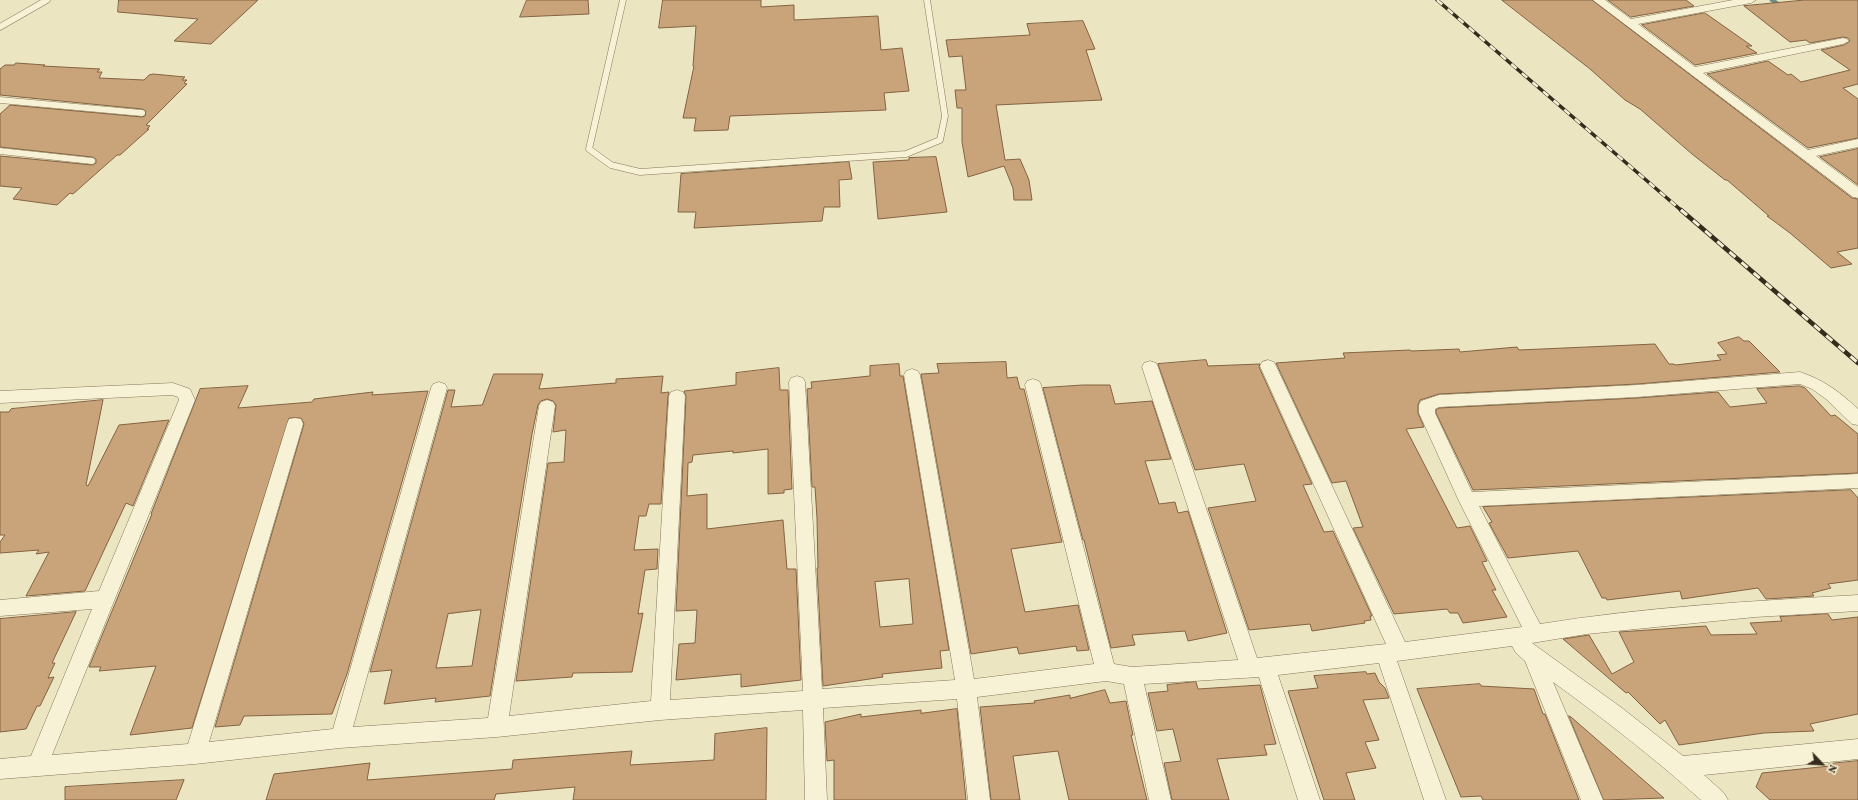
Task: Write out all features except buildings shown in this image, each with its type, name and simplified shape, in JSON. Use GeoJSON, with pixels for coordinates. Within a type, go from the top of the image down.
{"type":"FeatureCollection","features":[{"type":"Feature","properties":{"kind":"street"},"geometry":{"type":"LineString","coordinates":[[1598,0],[1858,194]]}},
{"type":"Feature","properties":{"kind":"street"},"geometry":{"type":"LineString","coordinates":[[1628,23],[1751,0]]}},
{"type":"Feature","properties":{"kind":"street"},"geometry":{"type":"LineString","coordinates":[[1693,71],[1842,41]]}},
{"type":"Feature","properties":{"kind":"street"},"geometry":{"type":"LineString","coordinates":[[1805,155],[1858,143]]}},
{"type":"Feature","properties":{"kind":"street"},"geometry":{"type":"LineString","coordinates":[[1268,366],[1392,652],[1435,800]]}},
{"type":"Feature","properties":{"kind":"street"},"geometry":{"type":"LineString","coordinates":[[1150,367],[1258,667],[1309,800]]}},
{"type":"Feature","properties":{"kind":"street"},"geometry":{"type":"LineString","coordinates":[[912,375],[966,689],[979,800]]}},
{"type":"Feature","properties":{"kind":"street"},"geometry":{"type":"LineString","coordinates":[[1717,800],[1680,766],[1615,715],[1523,647],[1526,635],[1427,413],[1427,405],[1439,401],[1637,391],[1800,378],[1819,384],[1827,389],[1858,420]]}},
{"type":"Feature","properties":{"kind":"street"},"geometry":{"type":"LineString","coordinates":[[797,382],[813,700],[816,800]]}},
{"type":"Feature","properties":{"kind":"street"},"geometry":{"type":"LineString","coordinates":[[1033,385],[1106,672]]}},
{"type":"Feature","properties":{"kind":"street"},"geometry":{"type":"LineString","coordinates":[[340,738],[439,388]]}},
{"type":"Feature","properties":{"kind":"street"},"geometry":{"type":"LineString","coordinates":[[0,397],[173,389],[184,393],[187,400],[37,766]]}},
{"type":"Feature","properties":{"kind":"street"},"geometry":{"type":"LineString","coordinates":[[660,710],[677,396]]}},
{"type":"Feature","properties":{"kind":"street"},"geometry":{"type":"LineString","coordinates":[[497,727],[547,406]]}},
{"type":"Feature","properties":{"kind":"street"},"geometry":{"type":"LineString","coordinates":[[195,754],[295,424]]}},
{"type":"Feature","properties":{"kind":"street"},"geometry":{"type":"LineString","coordinates":[[1467,500],[1858,481]]}},
{"type":"Feature","properties":{"kind":"street"},"geometry":{"type":"LineString","coordinates":[[0,608],[106,599]]}},
{"type":"Feature","properties":{"kind":"street"},"geometry":{"type":"LineString","coordinates":[[0,769],[195,754],[340,738],[497,727],[660,710],[966,689],[1106,672],[1132,676],[1258,667],[1526,635],[1587,625],[1747,610],[1858,603]]}},
{"type":"Feature","properties":{"kind":"street"},"geometry":{"type":"LineString","coordinates":[[1532,655],[1592,800]]}},
{"type":"Feature","properties":{"kind":"street"},"geometry":{"type":"LineString","coordinates":[[1132,676],[1160,800]]}},
{"type":"Feature","properties":{"kind":"street"},"geometry":{"type":"LineString","coordinates":[[1680,766],[1858,749]]}},
{"type":"Feature","properties":{"kind":"lane"},"geometry":{"type":"LineString","coordinates":[[0,27],[47,0]]}},
{"type":"Feature","properties":{"kind":"lane"},"geometry":{"type":"LineString","coordinates":[[623,0],[589,149],[611,165],[640,172],[906,154],[940,140],[945,116],[927,0]]}},
{"type":"Feature","properties":{"kind":"lane"},"geometry":{"type":"LineString","coordinates":[[0,100],[142,113]]}},
{"type":"Feature","properties":{"kind":"lane"},"geometry":{"type":"LineString","coordinates":[[0,151],[92,161]]}},
{"type":"Feature","properties":{"kind":"waterway"},"geometry":{"type":"LineString","coordinates":[[1772,0],[1782,7]]}},
{"type":"Feature","properties":{"kind":"railway"},"geometry":{"type":"LineString","coordinates":[[1437,0],[1682,211]]}},
{"type":"Feature","properties":{"kind":"railway"},"geometry":{"type":"LineString","coordinates":[[1681,210],[1858,363]]}}]}
